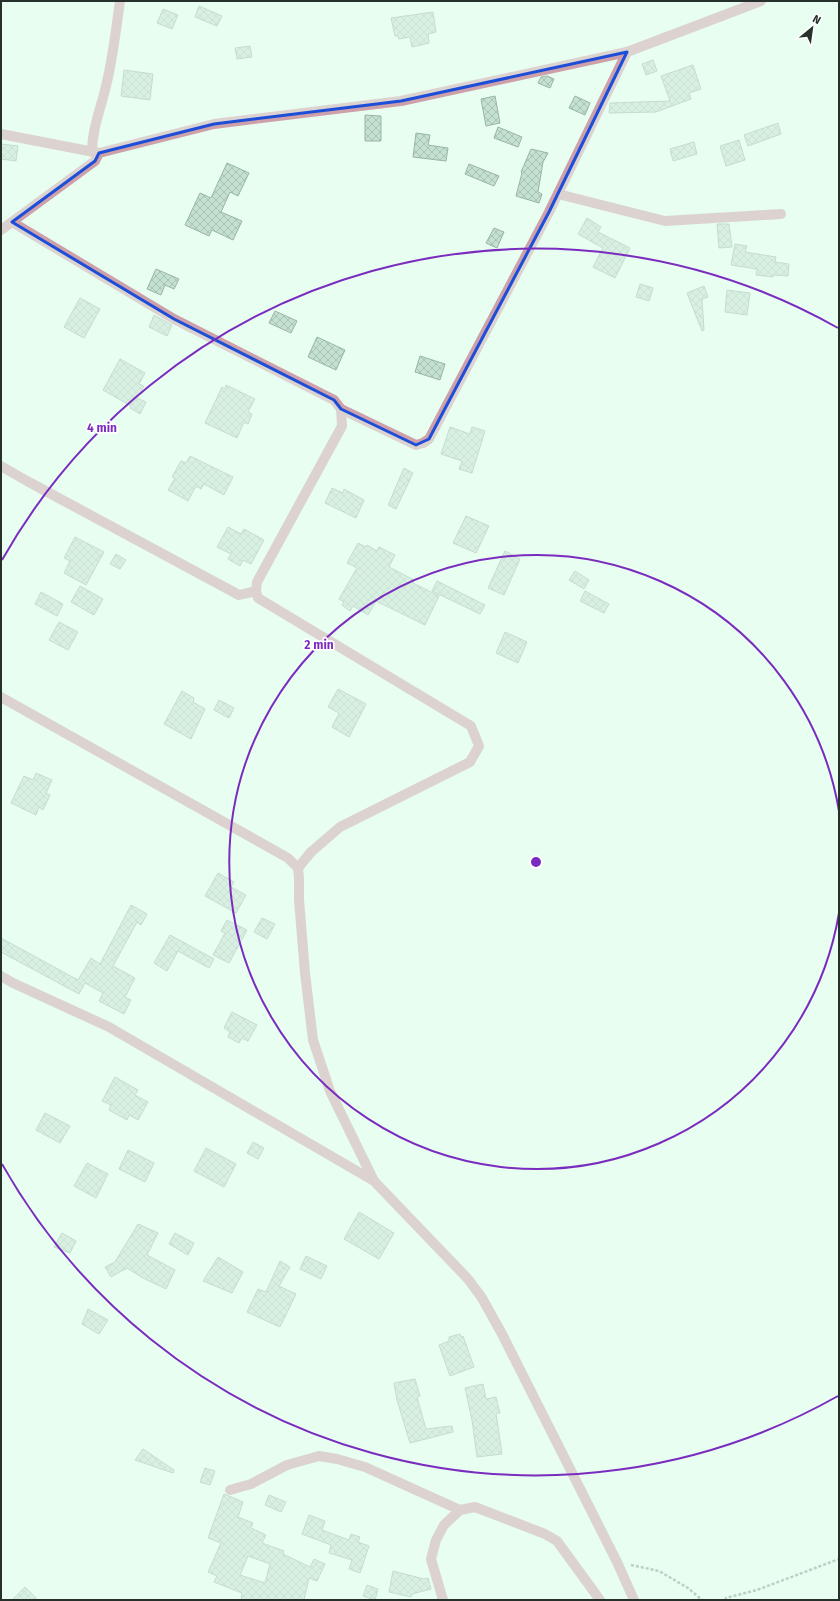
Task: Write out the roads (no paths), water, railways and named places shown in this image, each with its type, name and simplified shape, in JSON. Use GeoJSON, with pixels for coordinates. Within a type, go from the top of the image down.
{"type":"FeatureCollection","features":[{"type":"Feature","properties":{"kind":"street"},"geometry":{"type":"LineString","coordinates":[[1,230],[95,161],[96,153],[94,131],[106,86],[120,1]]}},
{"type":"Feature","properties":{"kind":"street"},"geometry":{"type":"LineString","coordinates":[[1,134],[96,153],[214,124],[401,101],[627,52],[761,1]]}},
{"type":"Feature","properties":{"kind":"street"},"geometry":{"type":"LineString","coordinates":[[12,222],[174,319],[334,400],[341,409],[416,445],[423,443],[429,438],[558,194],[627,52]]}},
{"type":"Feature","properties":{"kind":"street"},"geometry":{"type":"LineString","coordinates":[[558,194],[665,221],[781,214]]}},
{"type":"Feature","properties":{"kind":"street"},"geometry":{"type":"LineString","coordinates":[[298,868],[311,852],[340,827],[470,762],[479,746],[471,726],[258,598],[256,591],[257,582],[342,426],[341,409]]}},
{"type":"Feature","properties":{"kind":"street"},"geometry":{"type":"LineString","coordinates":[[1,466],[239,595],[256,591]]}},
{"type":"Feature","properties":{"kind":"street"},"geometry":{"type":"LineString","coordinates":[[1,697],[288,858],[298,868],[300,878],[299,900],[305,973],[313,1040],[330,1091],[374,1181]]}},
{"type":"Feature","properties":{"kind":"street"},"geometry":{"type":"LineString","coordinates":[[1,976],[13,983],[109,1027],[374,1181],[468,1279],[482,1298],[502,1334],[617,1562],[634,1600]]}},
{"type":"Feature","properties":{"kind":"street"},"geometry":{"type":"LineString","coordinates":[[230,1490],[251,1484],[287,1465],[318,1456],[338,1459],[365,1468],[460,1510]]}},
{"type":"Feature","properties":{"kind":"street"},"geometry":{"type":"LineString","coordinates":[[443,1600],[431,1559],[436,1540],[444,1525],[460,1510],[475,1507],[545,1534],[557,1541],[600,1600]]}}]}
